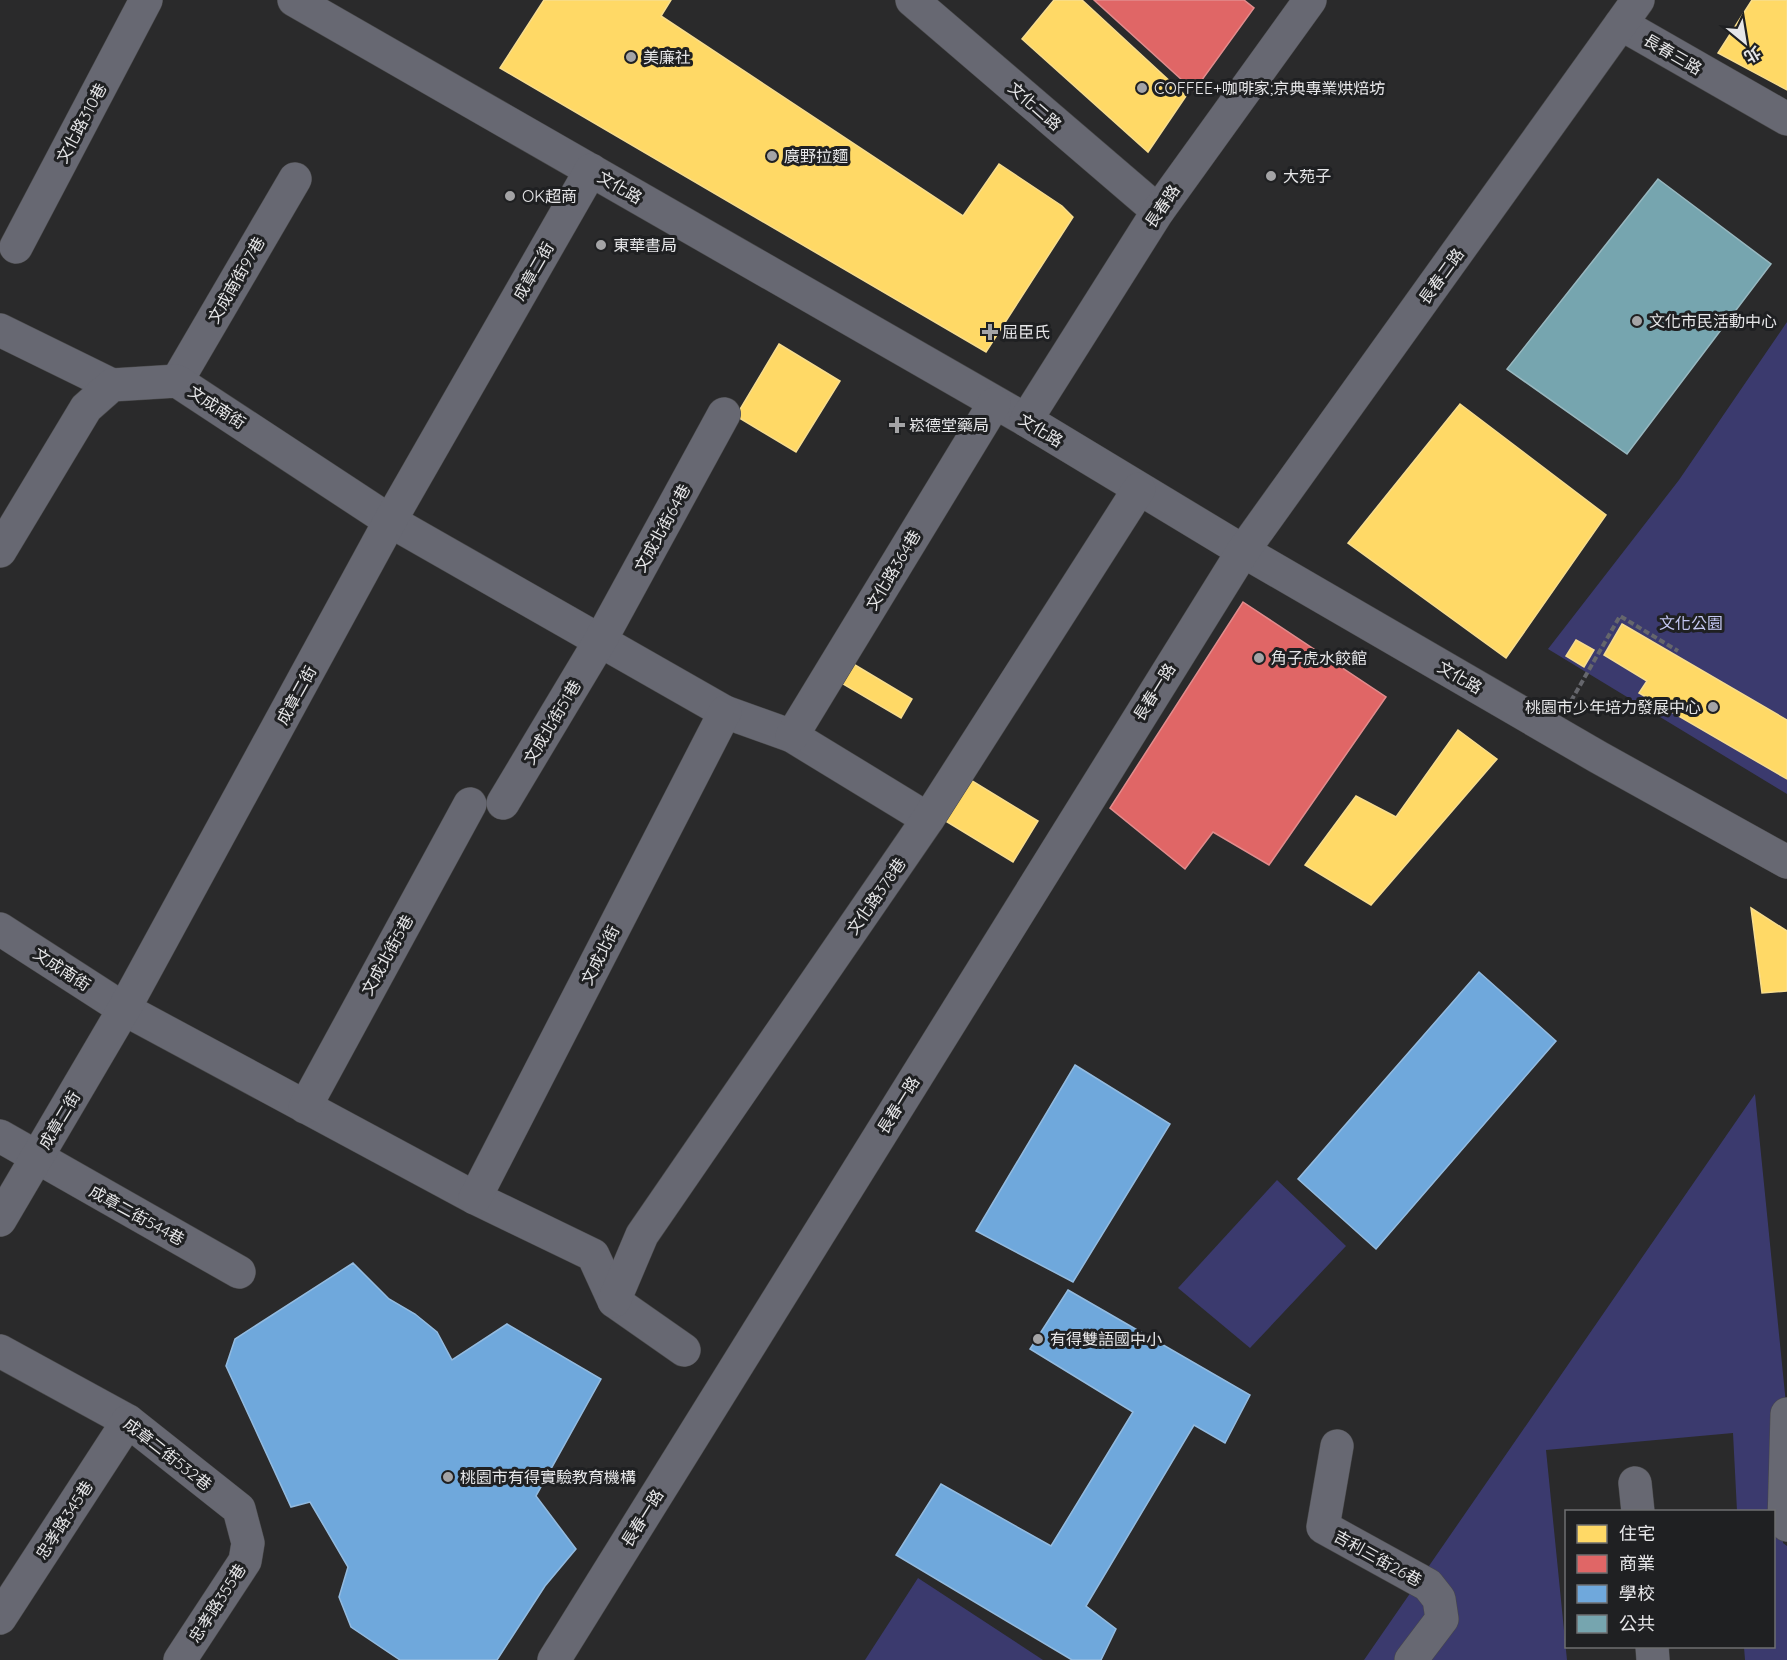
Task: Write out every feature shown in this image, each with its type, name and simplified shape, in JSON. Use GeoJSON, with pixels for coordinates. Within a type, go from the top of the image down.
{"type":"FeatureCollection","features":[{"type":"Feature","properties":{"kind":"street","name":"文化路310巷"},"geometry":{"type":"LineString","coordinates":[[16,247],[146,0]]}},
{"type":"Feature","properties":{"kind":"street","name":"文化路"},"geometry":{"type":"LineString","coordinates":[[294,0],[994,404],[1026,420],[1243,551],[1598,757],[1787,862]]}},
{"type":"Feature","properties":{"kind":"street","name":"文化二路"},"geometry":{"type":"LineString","coordinates":[[912,0],[1158,212]]}},
{"type":"Feature","properties":{"kind":"street","name":"長春路"},"geometry":{"type":"LineString","coordinates":[[1026,420],[1158,212],[1310,0]]}},
{"type":"Feature","properties":{"kind":"street","name":"長春三路"},"geometry":{"type":"LineString","coordinates":[[1630,12],[1787,119]]}},
{"type":"Feature","properties":{"kind":"street","name":"長春二路"},"geometry":{"type":"LineString","coordinates":[[1243,551],[1630,12]]}},
{"type":"Feature","properties":{"kind":"street","name":"成章二街"},"geometry":{"type":"LineString","coordinates":[[0,1220],[124,1009],[390,521],[591,170]]}},
{"type":"Feature","properties":{"kind":"street","name":"文成南街97巷"},"geometry":{"type":"LineString","coordinates":[[177,381],[295,179]]}},
{"type":"Feature","properties":{"kind":"street"},"geometry":{"type":"LineString","coordinates":[[0,330],[112,385],[86,408],[0,551]]}},
{"type":"Feature","properties":{"kind":"street","name":"文成南街"},"geometry":{"type":"LineString","coordinates":[[112,385],[177,381],[390,521]]}},
{"type":"Feature","properties":{"kind":"street","name":"文化路364巷"},"geometry":{"type":"LineString","coordinates":[[792,736],[994,404]]}},
{"type":"Feature","properties":{"kind":"street","name":"文成北街64巷"},"geometry":{"type":"LineString","coordinates":[[600,641],[724,414]]}},
{"type":"Feature","properties":{"kind":"street","name":"文化路378巷"},"geometry":{"type":"LineString","coordinates":[[614,1301],[642,1235],[928,819],[1139,489]]}},
{"type":"Feature","properties":{"kind":"street"},"geometry":{"type":"LineString","coordinates":[[390,521],[725,712],[792,736],[928,819]]}},
{"type":"Feature","properties":{"kind":"street","name":"長春一路"},"geometry":{"type":"LineString","coordinates":[[554,1660],[1243,551]]}},
{"type":"Feature","properties":{"kind":"street","name":"文成北街51巷"},"geometry":{"type":"LineString","coordinates":[[503,803],[600,641]]}},
{"type":"Feature","properties":{"kind":"street","name":"文成北街"},"geometry":{"type":"LineString","coordinates":[[475,1198],[725,712]]}},
{"type":"Feature","properties":{"kind":"street","name":"文成北街5巷"},"geometry":{"type":"LineString","coordinates":[[305,1107],[470,804]]}},
{"type":"Feature","properties":{"kind":"street","name":"文成南街"},"geometry":{"type":"LineString","coordinates":[[0,929],[124,1009]]}},
{"type":"Feature","properties":{"kind":"street"},"geometry":{"type":"LineString","coordinates":[[124,1009],[475,1198],[592,1256],[614,1301],[684,1350]]}},
{"type":"Feature","properties":{"kind":"street","name":"成章二街544巷"},"geometry":{"type":"LineString","coordinates":[[0,1136],[238,1272]]}},
{"type":"Feature","properties":{"kind":"street","name":"成章二街532巷"},"geometry":{"type":"LineString","coordinates":[[0,1351],[128,1421],[239,1509],[248,1544]]}},
{"type":"Feature","properties":{"kind":"street"},"geometry":{"type":"LineString","coordinates":[[1787,1414],[1784,1521],[1787,1525]]}},
{"type":"Feature","properties":{"kind":"street","name":"忠孝路345巷"},"geometry":{"type":"LineString","coordinates":[[0,1618],[128,1421]]}},
{"type":"Feature","properties":{"kind":"street","name":"吉利三街26巷"},"geometry":{"type":"LineString","coordinates":[[1337,1446],[1323,1527],[1428,1586],[1439,1599],[1442,1619],[1411,1660]]}},
{"type":"Feature","properties":{"kind":"street","name":"忠孝路355巷"},"geometry":{"type":"LineString","coordinates":[[180,1660],[244,1561],[248,1544]]}},
{"type":"Feature","properties":{"kind":"path"},"geometry":{"type":"LineString","coordinates":[[1567,706],[1620,616],[1678,651]]}},
{"type":"Feature","properties":{"kind":"green space","name":"文化公園"},"geometry":{"type":"Polygon","coordinates":[[[1787,322],[1787,794],[1548,649],[1679,480],[1787,322]]]}},
{"type":"Feature","properties":{"kind":"green space"},"geometry":{"type":"Polygon","coordinates":[[[1755,1094],[1787,1414],[1783,1543],[1787,1546],[1787,1660],[1745,1660],[1744,1648],[1775,1648],[1775,1510],[1737,1510],[1733,1433],[1546,1450],[1567,1660],[1364,1660],[1755,1094]]]}},
{"type":"Feature","properties":{"kind":"green space"},"geometry":{"type":"Polygon","coordinates":[[[1277,1180],[1346,1246],[1250,1348],[1178,1288],[1277,1180]]]}},
{"type":"Feature","properties":{"kind":"green space"},"geometry":{"type":"Polygon","coordinates":[[[918,1578],[1043,1660],[865,1660],[918,1578]]]}},
{"type":"Feature","properties":{"kind":"building: 住宅"},"geometry":{"type":"Polygon","coordinates":[[[544,0],[671,0],[661,16],[963,216],[999,164],[1062,206],[1073,217],[986,352],[500,68],[544,0]]]}},
{"type":"Feature","properties":{"kind":"building: 住宅"},"geometry":{"type":"Polygon","coordinates":[[[1054,0],[1082,0],[1186,96],[1148,152],[1022,39],[1054,0]]]}},
{"type":"Feature","properties":{"kind":"building: 住宅"},"geometry":{"type":"Polygon","coordinates":[[[1752,0],[1787,0],[1787,90],[1718,53],[1752,0]]]}},
{"type":"Feature","properties":{"kind":"building: 住宅"},"geometry":{"type":"Polygon","coordinates":[[[779,344],[840,381],[796,452],[736,416],[779,344]]]}},
{"type":"Feature","properties":{"kind":"building: 住宅"},"geometry":{"type":"Polygon","coordinates":[[[1460,404],[1606,515],[1506,658],[1348,543],[1460,404]]]}},
{"type":"Feature","properties":{"kind":"building: 住宅","name":"桃園市少年培力發展中心"},"geometry":{"type":"Polygon","coordinates":[[[1622,624],[1787,720],[1787,779],[1639,693],[1647,681],[1604,655],[1622,624]]]}},
{"type":"Feature","properties":{"kind":"building: 住宅"},"geometry":{"type":"Polygon","coordinates":[[[1576,640],[1594,650],[1584,667],[1566,656],[1576,640]]]}},
{"type":"Feature","properties":{"kind":"building: 住宅"},"geometry":{"type":"Polygon","coordinates":[[[845,659],[912,699],[901,718],[833,678],[845,659]]]}},
{"type":"Feature","properties":{"kind":"building: 住宅"},"geometry":{"type":"Polygon","coordinates":[[[1458,730],[1497,759],[1371,905],[1305,865],[1356,796],[1396,817],[1458,730]]]}},
{"type":"Feature","properties":{"kind":"building: 住宅"},"geometry":{"type":"Polygon","coordinates":[[[964,776],[1038,821],[1013,862],[939,817],[964,776]]]}},
{"type":"Feature","properties":{"kind":"building: 住宅"},"geometry":{"type":"Polygon","coordinates":[[[1751,908],[1787,931],[1787,991],[1762,993],[1751,908]]]}},
{"type":"Feature","properties":{"kind":"building: 商業"},"geometry":{"type":"Polygon","coordinates":[[[1094,0],[1244,0],[1254,8],[1194,91],[1094,0]]]}},
{"type":"Feature","properties":{"kind":"building: 商業"},"geometry":{"type":"Polygon","coordinates":[[[1243,602],[1386,697],[1269,865],[1213,832],[1185,869],[1110,808],[1243,602]]]}},
{"type":"Feature","properties":{"kind":"building: 學校"},"geometry":{"type":"Polygon","coordinates":[[[1479,972],[1556,1041],[1376,1249],[1298,1179],[1479,972]]]}},
{"type":"Feature","properties":{"kind":"building: 學校"},"geometry":{"type":"Polygon","coordinates":[[[1075,1065],[1170,1124],[1073,1282],[976,1231],[1075,1065]]]}},
{"type":"Feature","properties":{"kind":"building: 學校","name":"桃園市有得實驗教育機構"},"geometry":{"type":"Polygon","coordinates":[[[353,1263],[389,1299],[415,1314],[437,1332],[452,1360],[507,1324],[601,1379],[536,1496],[576,1549],[545,1586],[497,1660],[400,1660],[351,1627],[339,1597],[348,1567],[310,1502],[291,1507],[226,1366],[235,1339],[353,1263]]]}},
{"type":"Feature","properties":{"kind":"building: 學校"},"geometry":{"type":"Polygon","coordinates":[[[1068,1290],[1250,1395],[1225,1443],[1194,1425],[1086,1606],[1116,1629],[1101,1660],[1072,1660],[896,1555],[941,1484],[1051,1546],[1133,1412],[1030,1349],[1068,1290]]]}},
{"type":"Feature","properties":{"kind":"building: 公共","name":"文化市民活動中心"},"geometry":{"type":"Polygon","coordinates":[[[1658,179],[1771,264],[1627,454],[1507,369],[1658,179]]]}},
{"type":"Feature","properties":{"kind":"place","name":"美廉社"},"geometry":{"type":"Point","coordinates":[631,57]}},
{"type":"Feature","properties":{"kind":"place","name":"COFFEE+咖啡家;京典專業烘焙坊"},"geometry":{"type":"Point","coordinates":[1142,88]}},
{"type":"Feature","properties":{"kind":"place","name":"廣野拉麵"},"geometry":{"type":"Point","coordinates":[772,156]}},
{"type":"Feature","properties":{"kind":"place","name":"大苑子"},"geometry":{"type":"Point","coordinates":[1271,176]}},
{"type":"Feature","properties":{"kind":"place","name":"OK超商"},"geometry":{"type":"Point","coordinates":[510,196]}},
{"type":"Feature","properties":{"kind":"place","name":"東華書局"},"geometry":{"type":"Point","coordinates":[601,245]}},
{"type":"Feature","properties":{"kind":"place","name":"文化市民活動中心"},"geometry":{"type":"Point","coordinates":[1637,321]}},
{"type":"Feature","properties":{"kind":"place","name":"屈臣氏"},"geometry":{"type":"Point","coordinates":[990,332]}},
{"type":"Feature","properties":{"kind":"place","name":"崧德堂藥局"},"geometry":{"type":"Point","coordinates":[897,425]}},
{"type":"Feature","properties":{"kind":"place","name":"角子虎水餃館"},"geometry":{"type":"Point","coordinates":[1259,658]}},
{"type":"Feature","properties":{"kind":"place","name":"桃園市少年培力發展中心"},"geometry":{"type":"Point","coordinates":[1713,707]}},
{"type":"Feature","properties":{"kind":"place","name":"有得雙語國中小"},"geometry":{"type":"Point","coordinates":[1038,1339]}},
{"type":"Feature","properties":{"kind":"place","name":"桃園市有得實驗教育機構"},"geometry":{"type":"Point","coordinates":[448,1477]}}]}
